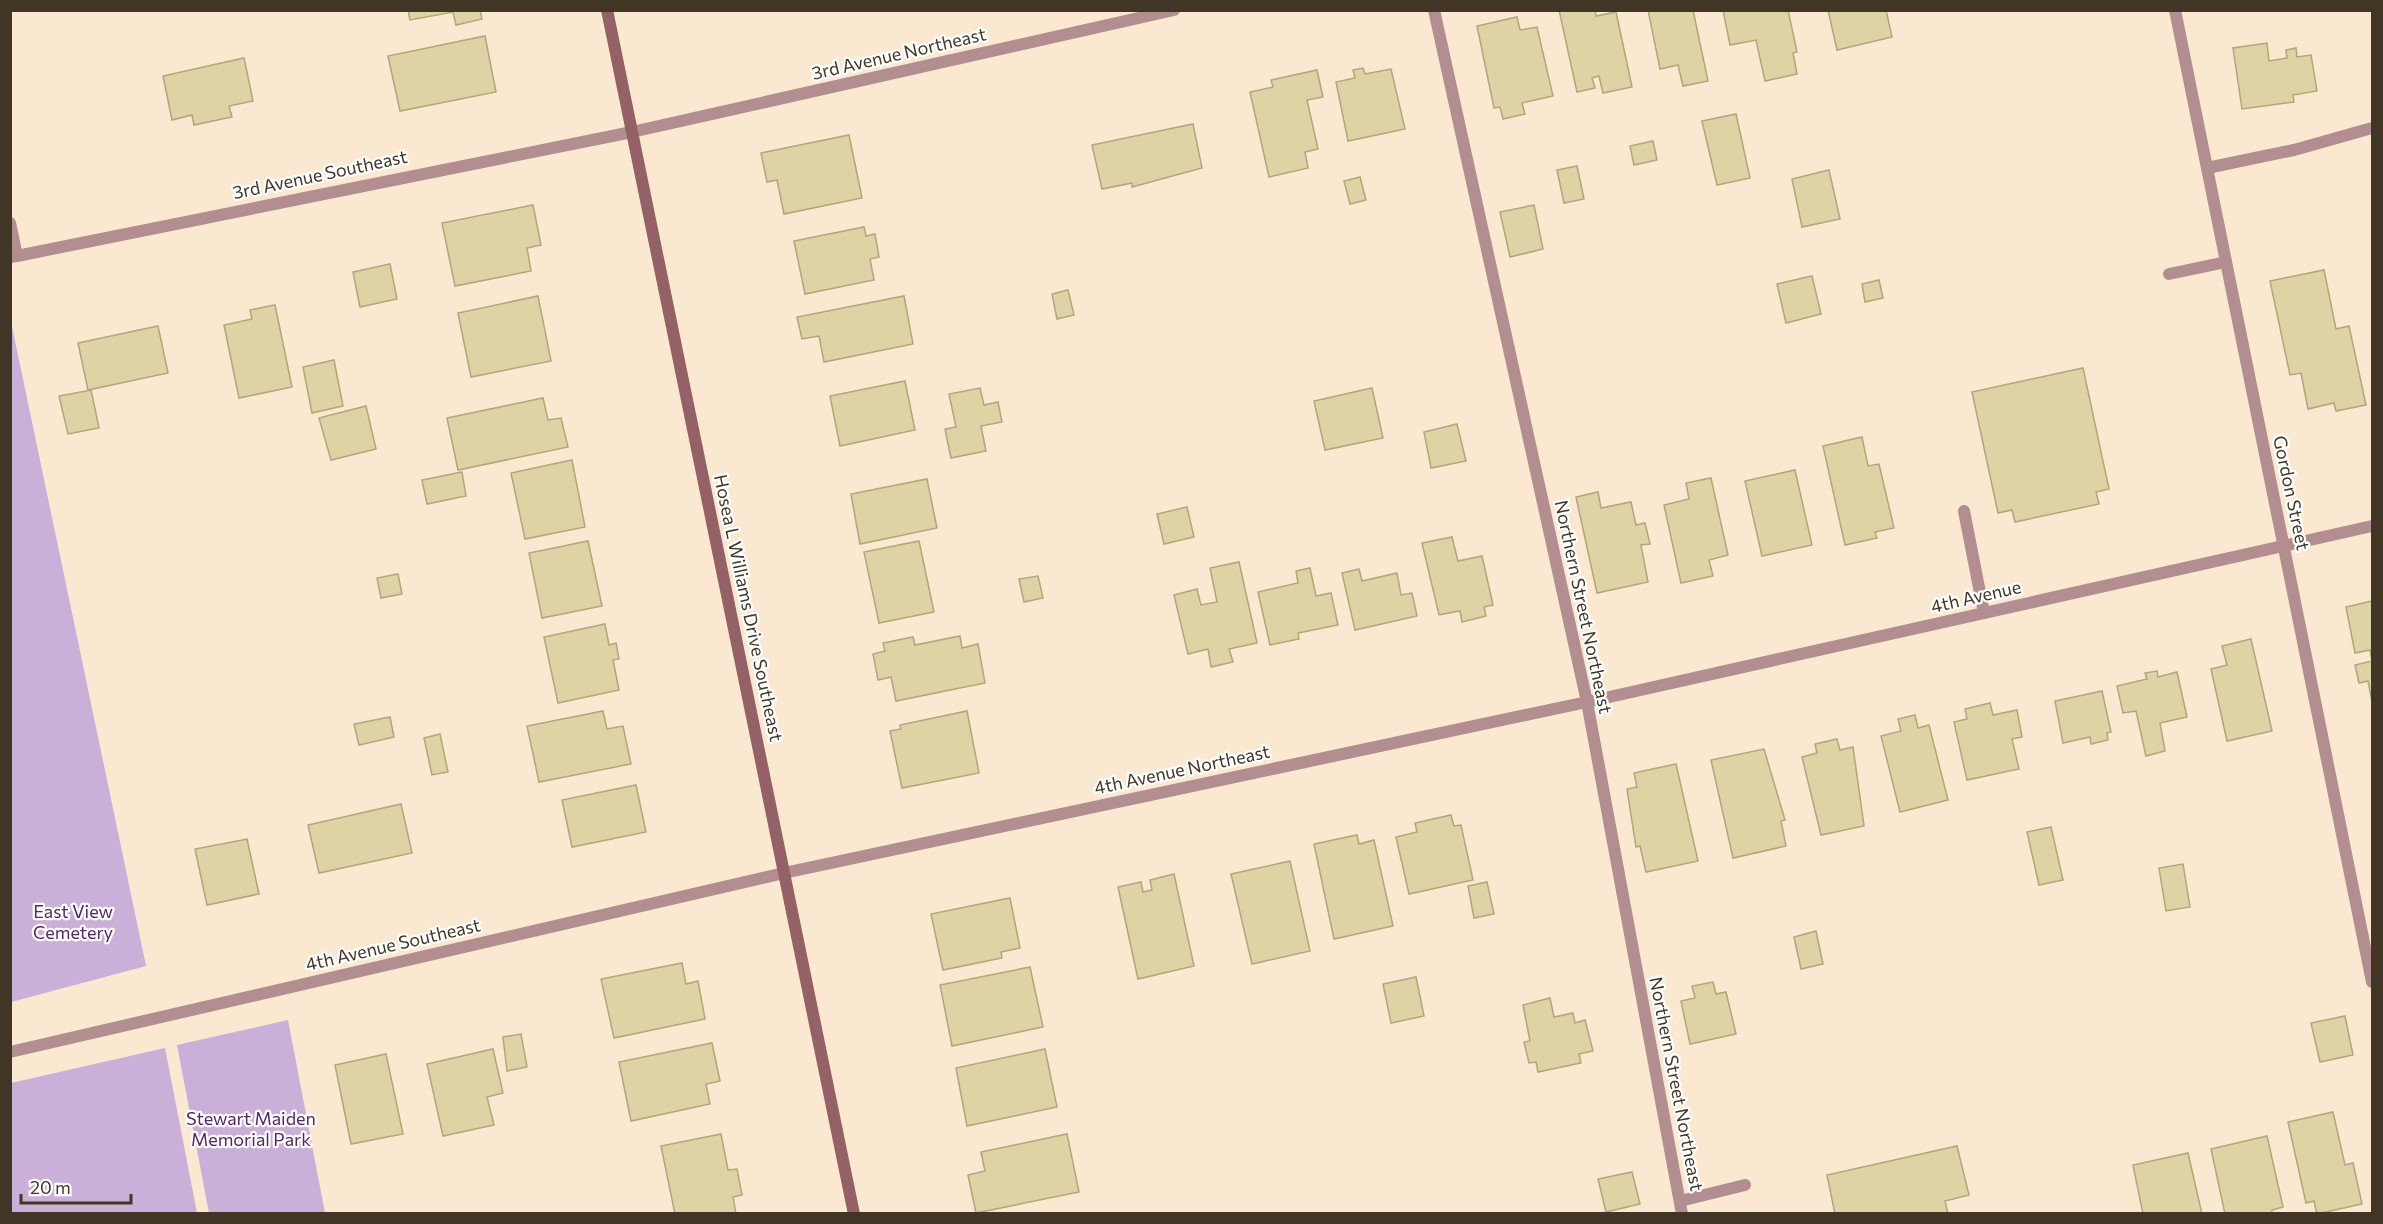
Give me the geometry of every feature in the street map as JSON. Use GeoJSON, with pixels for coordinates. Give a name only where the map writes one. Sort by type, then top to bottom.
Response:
{"type":"FeatureCollection","features":[{"type":"Feature","properties":{"kind":"street","name":"Hosea L Williams Drive Southeast"},"geometry":{"type":"LineString","coordinates":[[607,10],[854,1214]]}},
{"type":"Feature","properties":{"kind":"street","name":"3rd Avenue Northeast"},"geometry":{"type":"LineString","coordinates":[[632,132],[1174,10]]}},
{"type":"Feature","properties":{"kind":"street","name":"Northern Street Northeast"},"geometry":{"type":"LineString","coordinates":[[1434,10],[1587,702],[1681,1207]]}},
{"type":"Feature","properties":{"kind":"street","name":"Gordon Street"},"geometry":{"type":"LineString","coordinates":[[2175,10],[2373,982]]}},
{"type":"Feature","properties":{"kind":"street"},"geometry":{"type":"LineString","coordinates":[[2207,168],[2294,150],[2373,128]]}},
{"type":"Feature","properties":{"kind":"street","name":"3rd Avenue Southeast"},"geometry":{"type":"LineString","coordinates":[[14,256],[632,132]]}},
{"type":"Feature","properties":{"kind":"street"},"geometry":{"type":"LineString","coordinates":[[10,223],[14,256]]}},
{"type":"Feature","properties":{"kind":"street"},"geometry":{"type":"LineString","coordinates":[[2169,274],[2226,262]]}},
{"type":"Feature","properties":{"kind":"street"},"geometry":{"type":"LineString","coordinates":[[1964,512],[1984,613]]}},
{"type":"Feature","properties":{"kind":"street","name":"4th Avenue"},"geometry":{"type":"LineString","coordinates":[[1587,702],[2373,526]]}},
{"type":"Feature","properties":{"kind":"street","name":"4th Avenue Northeast"},"geometry":{"type":"LineString","coordinates":[[784,873],[1587,702]]}},
{"type":"Feature","properties":{"kind":"street","name":"4th Avenue Southeast"},"geometry":{"type":"LineString","coordinates":[[10,1052],[784,873]]}},
{"type":"Feature","properties":{"kind":"street"},"geometry":{"type":"LineString","coordinates":[[1681,1207],[1745,1185]]}},
{"type":"Feature","properties":{"kind":"green space","name":"East View Cemetery"},"geometry":{"type":"Polygon","coordinates":[[[10,317],[146,966],[11,1002],[10,1002],[10,317]]]}},
{"type":"Feature","properties":{"kind":"green space","name":"Stewart Maiden Memorial Park"},"geometry":{"type":"Polygon","coordinates":[[[288,1020],[325,1213],[209,1213],[177,1045],[288,1020]]]}},
{"type":"Feature","properties":{"kind":"green space"},"geometry":{"type":"Polygon","coordinates":[[[165,1048],[197,1213],[11,1213],[11,1083],[165,1048]]]}},
{"type":"Feature","properties":{"kind":"building"},"geometry":{"type":"Polygon","coordinates":[[[408,10],[480,10],[482,19],[456,25],[453,12],[410,20],[408,10]]]}},
{"type":"Feature","properties":{"kind":"building"},"geometry":{"type":"Polygon","coordinates":[[[1559,10],[1595,10],[1596,16],[1616,12],[1632,87],[1603,93],[1599,76],[1592,78],[1595,88],[1577,92],[1559,10]]]}},
{"type":"Feature","properties":{"kind":"building"},"geometry":{"type":"Polygon","coordinates":[[[1648,10],[1693,10],[1708,81],[1683,86],[1678,65],[1660,69],[1648,10]]]}},
{"type":"Feature","properties":{"kind":"building"},"geometry":{"type":"Polygon","coordinates":[[[1723,10],[1788,10],[1797,52],[1793,53],[1797,74],[1765,81],[1756,40],[1730,45],[1723,10]]]}},
{"type":"Feature","properties":{"kind":"building"},"geometry":{"type":"Polygon","coordinates":[[[1828,10],[1886,10],[1892,37],[1837,50],[1828,10]]]}},
{"type":"Feature","properties":{"kind":"building"},"geometry":{"type":"Polygon","coordinates":[[[1517,17],[1520,30],[1537,27],[1553,96],[1522,103],[1525,114],[1503,119],[1500,107],[1494,108],[1477,26],[1517,17]]]}},
{"type":"Feature","properties":{"kind":"building"},"geometry":{"type":"Polygon","coordinates":[[[485,36],[496,92],[400,111],[388,56],[485,36]]]}},
{"type":"Feature","properties":{"kind":"building"},"geometry":{"type":"Polygon","coordinates":[[[2267,43],[2269,61],[2287,58],[2286,50],[2296,48],[2297,57],[2311,55],[2317,91],[2293,95],[2294,102],[2242,109],[2233,48],[2267,43]]]}},
{"type":"Feature","properties":{"kind":"building"},"geometry":{"type":"Polygon","coordinates":[[[244,58],[253,101],[229,106],[232,117],[194,125],[192,115],[172,120],[163,76],[244,58]]]}},
{"type":"Feature","properties":{"kind":"building"},"geometry":{"type":"Polygon","coordinates":[[[1363,68],[1365,74],[1391,69],[1405,129],[1348,141],[1336,82],[1355,78],[1353,70],[1363,68]]]}},
{"type":"Feature","properties":{"kind":"building"},"geometry":{"type":"Polygon","coordinates":[[[1317,70],[1323,97],[1307,100],[1318,149],[1305,152],[1308,168],[1269,177],[1250,92],[1273,87],[1271,80],[1317,70]]]}},
{"type":"Feature","properties":{"kind":"building"},"geometry":{"type":"Polygon","coordinates":[[[1736,114],[1750,178],[1717,185],[1702,121],[1736,114]]]}},
{"type":"Feature","properties":{"kind":"building"},"geometry":{"type":"Polygon","coordinates":[[[1193,124],[1202,168],[1132,187],[1132,183],[1102,189],[1092,145],[1193,124]]]}},
{"type":"Feature","properties":{"kind":"building"},"geometry":{"type":"Polygon","coordinates":[[[849,135],[862,198],[784,214],[777,180],[767,182],[761,153],[849,135]]]}},
{"type":"Feature","properties":{"kind":"building"},"geometry":{"type":"Polygon","coordinates":[[[1653,141],[1657,160],[1634,165],[1630,146],[1653,141]]]}},
{"type":"Feature","properties":{"kind":"building"},"geometry":{"type":"Polygon","coordinates":[[[1577,166],[1584,199],[1564,203],[1557,170],[1577,166]]]}},
{"type":"Feature","properties":{"kind":"building"},"geometry":{"type":"Polygon","coordinates":[[[1829,170],[1840,219],[1802,227],[1792,179],[1829,170]]]}},
{"type":"Feature","properties":{"kind":"building"},"geometry":{"type":"Polygon","coordinates":[[[1360,177],[1366,200],[1350,204],[1344,181],[1360,177]]]}},
{"type":"Feature","properties":{"kind":"building"},"geometry":{"type":"Polygon","coordinates":[[[533,205],[541,245],[527,248],[531,271],[455,286],[442,223],[533,205]]]}},
{"type":"Feature","properties":{"kind":"building"},"geometry":{"type":"Polygon","coordinates":[[[1534,205],[1543,249],[1510,257],[1500,212],[1534,205]]]}},
{"type":"Feature","properties":{"kind":"building"},"geometry":{"type":"Polygon","coordinates":[[[864,227],[866,236],[875,234],[879,257],[870,259],[874,280],[805,294],[794,241],[864,227]]]}},
{"type":"Feature","properties":{"kind":"building"},"geometry":{"type":"Polygon","coordinates":[[[390,264],[397,299],[360,307],[353,272],[390,264]]]}},
{"type":"Feature","properties":{"kind":"building"},"geometry":{"type":"Polygon","coordinates":[[[2324,270],[2336,329],[2349,326],[2366,405],[2336,411],[2334,403],[2308,409],[2301,373],[2290,375],[2270,281],[2324,270]]]}},
{"type":"Feature","properties":{"kind":"building"},"geometry":{"type":"Polygon","coordinates":[[[1812,276],[1821,314],[1786,323],[1777,284],[1812,276]]]}},
{"type":"Feature","properties":{"kind":"building"},"geometry":{"type":"Polygon","coordinates":[[[1879,280],[1883,298],[1865,302],[1862,284],[1879,280]]]}},
{"type":"Feature","properties":{"kind":"building"},"geometry":{"type":"Polygon","coordinates":[[[1068,290],[1074,315],[1057,319],[1052,294],[1068,290]]]}},
{"type":"Feature","properties":{"kind":"building"},"geometry":{"type":"Polygon","coordinates":[[[538,296],[551,361],[471,377],[458,313],[538,296]]]}},
{"type":"Feature","properties":{"kind":"building"},"geometry":{"type":"Polygon","coordinates":[[[904,296],[913,344],[824,362],[819,336],[802,339],[797,317],[904,296]]]}},
{"type":"Feature","properties":{"kind":"building"},"geometry":{"type":"Polygon","coordinates":[[[275,305],[292,387],[239,398],[224,325],[252,319],[250,310],[275,305]]]}},
{"type":"Feature","properties":{"kind":"building"},"geometry":{"type":"Polygon","coordinates":[[[158,326],[168,373],[88,390],[78,343],[158,326]]]}},
{"type":"Feature","properties":{"kind":"building"},"geometry":{"type":"Polygon","coordinates":[[[334,360],[343,406],[312,413],[303,367],[334,360]]]}},
{"type":"Feature","properties":{"kind":"building"},"geometry":{"type":"Polygon","coordinates":[[[2083,368],[2109,489],[2096,492],[2099,504],[2015,522],[2012,510],[1998,513],[1972,392],[2083,368]]]}},
{"type":"Feature","properties":{"kind":"building"},"geometry":{"type":"Polygon","coordinates":[[[905,381],[915,430],[840,446],[830,396],[905,381]]]}},
{"type":"Feature","properties":{"kind":"building"},"geometry":{"type":"Polygon","coordinates":[[[980,388],[984,405],[998,402],[1002,422],[981,426],[986,451],[951,458],[945,429],[956,427],[949,394],[980,388]]]}},
{"type":"Feature","properties":{"kind":"building"},"geometry":{"type":"Polygon","coordinates":[[[1372,388],[1383,438],[1325,450],[1314,401],[1372,388]]]}},
{"type":"Feature","properties":{"kind":"building"},"geometry":{"type":"Polygon","coordinates":[[[91,390],[99,428],[68,434],[59,396],[91,390]]]}},
{"type":"Feature","properties":{"kind":"building"},"geometry":{"type":"Polygon","coordinates":[[[543,398],[548,420],[561,418],[568,447],[458,470],[447,418],[543,398]]]}},
{"type":"Feature","properties":{"kind":"building"},"geometry":{"type":"Polygon","coordinates":[[[366,406],[376,449],[331,460],[319,418],[366,406]]]}},
{"type":"Feature","properties":{"kind":"building"},"geometry":{"type":"Polygon","coordinates":[[[1457,424],[1466,461],[1431,468],[1424,432],[1457,424]]]}},
{"type":"Feature","properties":{"kind":"building"},"geometry":{"type":"Polygon","coordinates":[[[1862,437],[1868,466],[1879,464],[1894,528],[1875,532],[1877,538],[1845,545],[1823,446],[1862,437]]]}},
{"type":"Feature","properties":{"kind":"building"},"geometry":{"type":"Polygon","coordinates":[[[572,460],[585,527],[525,539],[511,473],[572,460]]]}},
{"type":"Feature","properties":{"kind":"building"},"geometry":{"type":"Polygon","coordinates":[[[1795,470],[1812,545],[1762,556],[1745,481],[1795,470]]]}},
{"type":"Feature","properties":{"kind":"building"},"geometry":{"type":"Polygon","coordinates":[[[462,472],[466,496],[427,504],[422,480],[462,472]]]}},
{"type":"Feature","properties":{"kind":"building"},"geometry":{"type":"Polygon","coordinates":[[[1711,478],[1728,555],[1709,560],[1713,576],[1681,583],[1664,505],[1689,499],[1686,483],[1711,478]]]}},
{"type":"Feature","properties":{"kind":"building"},"geometry":{"type":"Polygon","coordinates":[[[927,479],[937,528],[860,544],[851,494],[927,479]]]}},
{"type":"Feature","properties":{"kind":"building"},"geometry":{"type":"Polygon","coordinates":[[[1598,492],[1601,508],[1631,502],[1636,525],[1645,523],[1650,544],[1641,545],[1648,582],[1597,593],[1576,497],[1598,492]]]}},
{"type":"Feature","properties":{"kind":"building"},"geometry":{"type":"Polygon","coordinates":[[[1187,507],[1194,537],[1164,544],[1157,514],[1187,507]]]}},
{"type":"Feature","properties":{"kind":"building"},"geometry":{"type":"Polygon","coordinates":[[[1452,537],[1458,561],[1482,556],[1493,605],[1484,607],[1486,616],[1462,622],[1460,611],[1439,615],[1422,543],[1452,537]]]}},
{"type":"Feature","properties":{"kind":"building"},"geometry":{"type":"Polygon","coordinates":[[[588,541],[602,606],[542,618],[529,553],[588,541]]]}},
{"type":"Feature","properties":{"kind":"building"},"geometry":{"type":"Polygon","coordinates":[[[919,541],[934,612],[879,623],[864,552],[919,541]]]}},
{"type":"Feature","properties":{"kind":"building"},"geometry":{"type":"Polygon","coordinates":[[[1239,562],[1257,643],[1229,649],[1233,662],[1211,667],[1208,649],[1188,654],[1174,595],[1197,589],[1201,605],[1217,602],[1210,568],[1239,562]]]}},
{"type":"Feature","properties":{"kind":"building"},"geometry":{"type":"Polygon","coordinates":[[[1310,568],[1316,596],[1331,593],[1338,625],[1298,633],[1299,639],[1270,645],[1258,592],[1298,583],[1296,571],[1310,568]]]}},
{"type":"Feature","properties":{"kind":"building"},"geometry":{"type":"Polygon","coordinates":[[[1359,569],[1362,581],[1397,573],[1401,595],[1412,593],[1417,616],[1355,630],[1342,573],[1359,569]]]}},
{"type":"Feature","properties":{"kind":"building"},"geometry":{"type":"Polygon","coordinates":[[[398,574],[402,594],[381,598],[377,578],[398,574]]]}},
{"type":"Feature","properties":{"kind":"building"},"geometry":{"type":"Polygon","coordinates":[[[1038,576],[1043,598],[1024,602],[1019,579],[1038,576]]]}},
{"type":"Feature","properties":{"kind":"building"},"geometry":{"type":"Polygon","coordinates":[[[2372,601],[2372,661],[2370,650],[2355,653],[2346,607],[2372,601]]]}},
{"type":"Feature","properties":{"kind":"building"},"geometry":{"type":"Polygon","coordinates":[[[605,624],[609,645],[616,643],[619,659],[613,660],[619,690],[558,703],[544,637],[605,624]]]}},
{"type":"Feature","properties":{"kind":"building"},"geometry":{"type":"Polygon","coordinates":[[[960,636],[962,648],[978,644],[985,683],[896,701],[891,677],[878,680],[873,654],[885,651],[883,643],[913,637],[915,645],[960,636]]]}},
{"type":"Feature","properties":{"kind":"building"},"geometry":{"type":"Polygon","coordinates":[[[2251,639],[2272,731],[2227,741],[2211,669],[2227,665],[2222,646],[2251,639]]]}},
{"type":"Feature","properties":{"kind":"building"},"geometry":{"type":"Polygon","coordinates":[[[2372,661],[2372,702],[2368,681],[2359,683],[2355,665],[2372,661]]]}},
{"type":"Feature","properties":{"kind":"building"},"geometry":{"type":"Polygon","coordinates":[[[2157,671],[2158,677],[2177,672],[2187,717],[2160,723],[2165,751],[2146,756],[2136,711],[2123,713],[2117,686],[2147,679],[2145,673],[2157,671]]]}},
{"type":"Feature","properties":{"kind":"building"},"geometry":{"type":"Polygon","coordinates":[[[2102,691],[2111,732],[2107,733],[2108,740],[2091,744],[2090,737],[2063,743],[2055,701],[2102,691]]]}},
{"type":"Feature","properties":{"kind":"building"},"geometry":{"type":"Polygon","coordinates":[[[1990,703],[1993,715],[2017,710],[2022,737],[2012,739],[2019,769],[1967,780],[1954,722],[1967,719],[1965,709],[1990,703]]]}},
{"type":"Feature","properties":{"kind":"building"},"geometry":{"type":"Polygon","coordinates":[[[603,711],[607,729],[623,726],[631,764],[539,782],[527,726],[603,711]]]}},
{"type":"Feature","properties":{"kind":"building"},"geometry":{"type":"Polygon","coordinates":[[[967,711],[979,773],[902,788],[890,731],[901,729],[900,725],[967,711]]]}},
{"type":"Feature","properties":{"kind":"building"},"geometry":{"type":"Polygon","coordinates":[[[1915,715],[1918,728],[1929,725],[1948,800],[1900,812],[1881,736],[1901,731],[1898,719],[1915,715]]]}},
{"type":"Feature","properties":{"kind":"building"},"geometry":{"type":"Polygon","coordinates":[[[390,717],[394,737],[359,745],[354,724],[390,717]]]}},
{"type":"Feature","properties":{"kind":"building"},"geometry":{"type":"Polygon","coordinates":[[[440,734],[448,772],[432,775],[424,738],[440,734]]]}},
{"type":"Feature","properties":{"kind":"building"},"geometry":{"type":"Polygon","coordinates":[[[1837,739],[1840,750],[1853,747],[1864,826],[1821,835],[1802,757],[1817,753],[1815,744],[1837,739]]]}},
{"type":"Feature","properties":{"kind":"building"},"geometry":{"type":"Polygon","coordinates":[[[1764,749],[1785,820],[1781,821],[1786,846],[1733,858],[1711,760],[1764,749]]]}},
{"type":"Feature","properties":{"kind":"building"},"geometry":{"type":"Polygon","coordinates":[[[1676,764],[1698,861],[1646,872],[1640,846],[1636,847],[1627,789],[1637,787],[1634,773],[1676,764]]]}},
{"type":"Feature","properties":{"kind":"building"},"geometry":{"type":"Polygon","coordinates":[[[636,785],[646,832],[572,847],[562,800],[636,785]]]}},
{"type":"Feature","properties":{"kind":"building"},"geometry":{"type":"Polygon","coordinates":[[[401,804],[412,853],[319,873],[308,825],[401,804]]]}},
{"type":"Feature","properties":{"kind":"building"},"geometry":{"type":"Polygon","coordinates":[[[1451,815],[1454,826],[1461,825],[1473,880],[1409,894],[1396,837],[1417,832],[1415,823],[1451,815]]]}},
{"type":"Feature","properties":{"kind":"building"},"geometry":{"type":"Polygon","coordinates":[[[2051,827],[2063,880],[2039,885],[2027,832],[2051,827]]]}},
{"type":"Feature","properties":{"kind":"building"},"geometry":{"type":"Polygon","coordinates":[[[1357,835],[1359,844],[1374,840],[1393,926],[1334,939],[1314,844],[1357,835]]]}},
{"type":"Feature","properties":{"kind":"building"},"geometry":{"type":"Polygon","coordinates":[[[247,839],[259,894],[207,905],[195,849],[247,839]]]}},
{"type":"Feature","properties":{"kind":"building"},"geometry":{"type":"Polygon","coordinates":[[[1290,861],[1310,951],[1252,964],[1231,874],[1290,861]]]}},
{"type":"Feature","properties":{"kind":"building"},"geometry":{"type":"Polygon","coordinates":[[[2183,864],[2190,907],[2166,911],[2159,868],[2183,864]]]}},
{"type":"Feature","properties":{"kind":"building"},"geometry":{"type":"Polygon","coordinates":[[[1174,874],[1194,966],[1138,979],[1118,887],[1141,882],[1143,892],[1152,890],[1150,880],[1174,874]]]}},
{"type":"Feature","properties":{"kind":"building"},"geometry":{"type":"Polygon","coordinates":[[[1487,882],[1494,914],[1474,918],[1468,886],[1487,882]]]}},
{"type":"Feature","properties":{"kind":"building"},"geometry":{"type":"Polygon","coordinates":[[[1010,898],[1020,948],[1001,952],[1002,958],[943,970],[931,914],[1010,898]]]}},
{"type":"Feature","properties":{"kind":"building"},"geometry":{"type":"Polygon","coordinates":[[[1816,931],[1823,964],[1801,969],[1794,937],[1816,931]]]}},
{"type":"Feature","properties":{"kind":"building"},"geometry":{"type":"Polygon","coordinates":[[[682,963],[686,984],[698,981],[705,1019],[614,1038],[601,979],[682,963]]]}},
{"type":"Feature","properties":{"kind":"building"},"geometry":{"type":"Polygon","coordinates":[[[1030,967],[1043,1027],[952,1046],[940,985],[1030,967]]]}},
{"type":"Feature","properties":{"kind":"building"},"geometry":{"type":"Polygon","coordinates":[[[1416,977],[1424,1016],[1391,1023],[1383,984],[1416,977]]]}},
{"type":"Feature","properties":{"kind":"building"},"geometry":{"type":"Polygon","coordinates":[[[1713,982],[1716,994],[1726,992],[1736,1034],[1690,1044],[1681,1001],[1695,998],[1692,986],[1713,982]]]}},
{"type":"Feature","properties":{"kind":"building"},"geometry":{"type":"Polygon","coordinates":[[[1550,998],[1554,1017],[1573,1013],[1575,1023],[1585,1020],[1593,1051],[1579,1054],[1581,1063],[1538,1072],[1536,1062],[1529,1063],[1524,1042],[1530,1041],[1523,1005],[1550,998]]]}},
{"type":"Feature","properties":{"kind":"building"},"geometry":{"type":"Polygon","coordinates":[[[2345,1016],[2353,1055],[2320,1062],[2311,1023],[2345,1016]]]}},
{"type":"Feature","properties":{"kind":"building"},"geometry":{"type":"Polygon","coordinates":[[[521,1034],[527,1067],[507,1071],[503,1037],[521,1034]]]}},
{"type":"Feature","properties":{"kind":"building"},"geometry":{"type":"Polygon","coordinates":[[[712,1043],[720,1081],[706,1084],[710,1104],[631,1121],[619,1062],[712,1043]]]}},
{"type":"Feature","properties":{"kind":"building"},"geometry":{"type":"Polygon","coordinates":[[[493,1049],[503,1093],[487,1097],[494,1125],[443,1136],[427,1064],[493,1049]]]}},
{"type":"Feature","properties":{"kind":"building"},"geometry":{"type":"Polygon","coordinates":[[[1045,1049],[1057,1107],[967,1126],[956,1068],[1045,1049]]]}},
{"type":"Feature","properties":{"kind":"building"},"geometry":{"type":"Polygon","coordinates":[[[386,1054],[403,1134],[351,1144],[335,1065],[386,1054]]]}},
{"type":"Feature","properties":{"kind":"building"},"geometry":{"type":"Polygon","coordinates":[[[2333,1112],[2345,1165],[2353,1163],[2362,1204],[2317,1214],[2314,1201],[2306,1203],[2288,1122],[2333,1112]]]}},
{"type":"Feature","properties":{"kind":"building"},"geometry":{"type":"Polygon","coordinates":[[[721,1134],[728,1170],[737,1169],[742,1195],[733,1197],[736,1214],[675,1214],[661,1146],[721,1134]]]}},
{"type":"Feature","properties":{"kind":"building"},"geometry":{"type":"Polygon","coordinates":[[[1067,1134],[1079,1192],[976,1213],[968,1175],[985,1171],[981,1152],[1067,1134]]]}},
{"type":"Feature","properties":{"kind":"building"},"geometry":{"type":"Polygon","coordinates":[[[2267,1136],[2283,1207],[2272,1210],[2272,1214],[2225,1214],[2211,1149],[2267,1136]]]}},
{"type":"Feature","properties":{"kind":"building"},"geometry":{"type":"Polygon","coordinates":[[[1957,1146],[1969,1195],[1945,1201],[1948,1214],[1835,1214],[1827,1175],[1957,1146]]]}},
{"type":"Feature","properties":{"kind":"building"},"geometry":{"type":"Polygon","coordinates":[[[2188,1153],[2202,1214],[2143,1214],[2133,1165],[2188,1153]]]}},
{"type":"Feature","properties":{"kind":"building"},"geometry":{"type":"Polygon","coordinates":[[[1632,1172],[1640,1204],[1606,1212],[1598,1179],[1632,1172]]]}}]}
